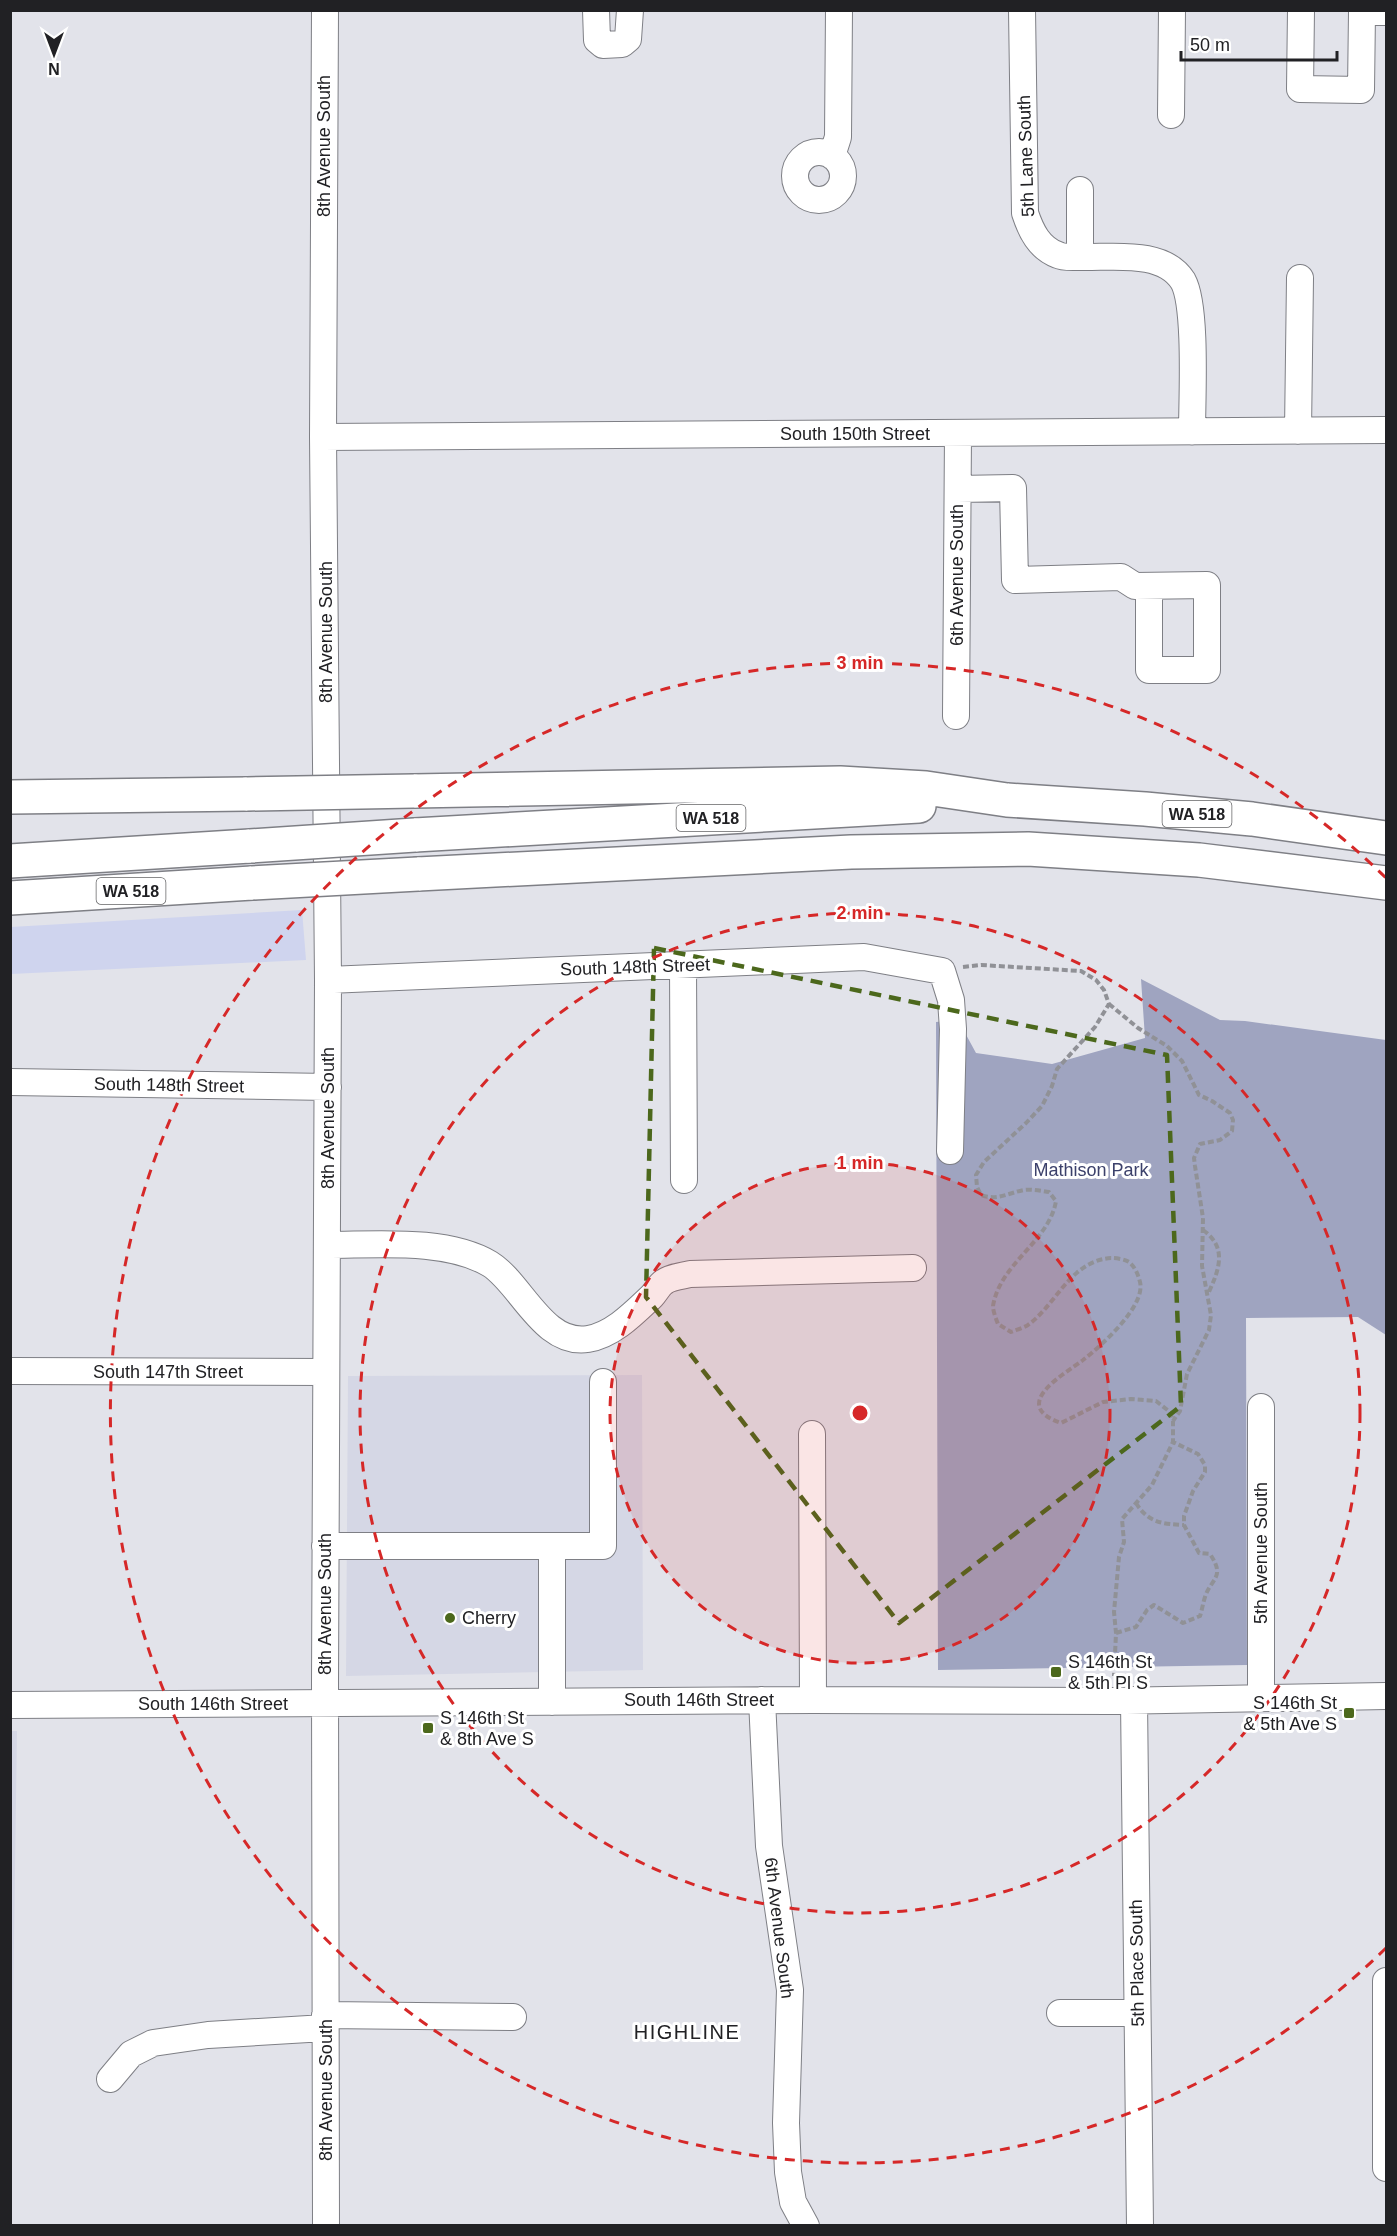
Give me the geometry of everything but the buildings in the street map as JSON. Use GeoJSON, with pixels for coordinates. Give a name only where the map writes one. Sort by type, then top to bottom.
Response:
{"type":"FeatureCollection","features":[{"type":"Feature","properties":{"kind":"highway"},"geometry":{"type":"LineString","coordinates":[[10,797],[840,783],[926,788],[1007,800]]}},
{"type":"Feature","properties":{"kind":"highway","name":"WA 518"},"geometry":{"type":"LineString","coordinates":[[10,861],[1007,800],[1228,817],[1386,838]]}},
{"type":"Feature","properties":{"kind":"highway","name":"WA 518"},"geometry":{"type":"LineString","coordinates":[[10,898],[851,852],[1028,849],[1199,860],[1386,883]]}},
{"type":"Feature","properties":{"kind":"street","name":"8th Avenue South"},"geometry":{"type":"LineString","coordinates":[[325,10],[323,437],[328,980],[325,1546],[326,2226]]}},
{"type":"Feature","properties":{"kind":"street"},"geometry":{"type":"LineString","coordinates":[[596,10],[597,40],[603,45],[622,44],[628,39],[630,10]]}},
{"type":"Feature","properties":{"kind":"street"},"geometry":{"type":"LineString","coordinates":[[832,156],[838,137],[839,10]]}},
{"type":"Feature","properties":{"kind":"street","name":"5th Lane South"},"geometry":{"type":"LineString","coordinates":[[1023,10],[1025,213],[1030,228],[1047,249],[1060,256],[1141,258],[1157,261],[1175,272],[1183,282],[1189,297],[1192,333],[1192,432]]}},
{"type":"Feature","properties":{"kind":"street"},"geometry":{"type":"LineString","coordinates":[[1171,115],[1172,10]]}},
{"type":"Feature","properties":{"kind":"street"},"geometry":{"type":"LineString","coordinates":[[1301,10],[1300,89],[1361,90],[1362,12],[1386,12]]}},
{"type":"Feature","properties":{"kind":"street"},"geometry":{"type":"LineString","coordinates":[[1080,190],[1080,257]]}},
{"type":"Feature","properties":{"kind":"street"},"geometry":{"type":"LineString","coordinates":[[1298,431],[1300,278]]}},
{"type":"Feature","properties":{"kind":"street","name":"South 150th Street"},"geometry":{"type":"LineString","coordinates":[[323,437],[1386,429]]}},
{"type":"Feature","properties":{"kind":"street","name":"6th Avenue South"},"geometry":{"type":"LineString","coordinates":[[956,716],[958,434]]}},
{"type":"Feature","properties":{"kind":"street"},"geometry":{"type":"LineString","coordinates":[[958,489],[1013,488],[1015,580],[1121,577],[1135,586],[1149,586]]}},
{"type":"Feature","properties":{"kind":"street","name":"South 148th Street"},"geometry":{"type":"LineString","coordinates":[[328,980],[864,957],[942,971]]}},
{"type":"Feature","properties":{"kind":"street"},"geometry":{"type":"LineString","coordinates":[[682,965],[684,1180]]}},
{"type":"Feature","properties":{"kind":"street"},"geometry":{"type":"LineString","coordinates":[[942,971],[951,1000],[953,1029],[950,1151]]}},
{"type":"Feature","properties":{"kind":"street","name":"South 148th Street"},"geometry":{"type":"LineString","coordinates":[[10,1082],[328,1087]]}},
{"type":"Feature","properties":{"kind":"street"},"geometry":{"type":"LineString","coordinates":[[327,1245],[415,1245],[475,1257],[492,1266],[557,1333],[572,1339],[587,1339],[614,1329],[664,1281],[690,1274],[913,1268]]}},
{"type":"Feature","properties":{"kind":"street","name":"South 147th Street"},"geometry":{"type":"LineString","coordinates":[[10,1371],[326,1372]]}},
{"type":"Feature","properties":{"kind":"street"},"geometry":{"type":"LineString","coordinates":[[325,1546],[603,1546],[603,1382]]}},
{"type":"Feature","properties":{"kind":"street","name":"5th Avenue South"},"geometry":{"type":"LineString","coordinates":[[1261,1407],[1261,1698]]}},
{"type":"Feature","properties":{"kind":"street"},"geometry":{"type":"LineString","coordinates":[[812,1434],[813,1700]]}},
{"type":"Feature","properties":{"kind":"street"},"geometry":{"type":"LineString","coordinates":[[552,1546],[552,1702]]}},
{"type":"Feature","properties":{"kind":"street","name":"South 146th Street"},"geometry":{"type":"LineString","coordinates":[[10,1705],[1134,1700],[1386,1696]]}},
{"type":"Feature","properties":{"kind":"street","name":"6th Avenue South"},"geometry":{"type":"LineString","coordinates":[[762,1700],[768,1846],[772,1884],[783,1932],[790,1990],[786,2124],[788,2172],[793,2202],[806,2226]]}},
{"type":"Feature","properties":{"kind":"street","name":"5th Place South"},"geometry":{"type":"LineString","coordinates":[[1134,1700],[1140,2226]]}},
{"type":"Feature","properties":{"kind":"street"},"geometry":{"type":"LineString","coordinates":[[1386,1980],[1386,2168]]}},
{"type":"Feature","properties":{"kind":"street"},"geometry":{"type":"LineString","coordinates":[[1060,2013],[1137,2013]]}},
{"type":"Feature","properties":{"kind":"street"},"geometry":{"type":"LineString","coordinates":[[110,2079],[131,2054],[153,2043],[325,2021],[513,2017]]}},
{"type":"Feature","properties":{"kind":"path"},"geometry":{"type":"LineString","coordinates":[[942,971],[981,965],[1081,971],[1096,980],[1104,990],[1109,1004],[1138,1028],[1167,1046],[1182,1061],[1199,1095],[1230,1113],[1233,1120],[1232,1131],[1229,1135],[1220,1140],[1200,1144],[1196,1150],[1195,1166],[1202,1201],[1202,1266],[1211,1315],[1209,1330],[1187,1374],[1180,1411],[1173,1421]]}},
{"type":"Feature","properties":{"kind":"path"},"geometry":{"type":"LineString","coordinates":[[1109,1004],[1095,1027],[1057,1069],[1042,1106],[1026,1124],[984,1162],[976,1174],[977,1187],[981,1195],[988,1198],[1026,1190],[1049,1192],[1056,1201],[1054,1213],[1047,1226],[1016,1261],[993,1307],[998,1324],[1011,1332],[1026,1326],[1033,1320],[1074,1274],[1101,1259],[1116,1258],[1129,1262],[1138,1273],[1142,1288],[1136,1304],[1117,1329],[1083,1360],[1047,1386],[1040,1398],[1040,1409],[1047,1418],[1061,1423],[1103,1402],[1131,1399],[1156,1401],[1170,1412],[1173,1421],[1173,1442],[1152,1485],[1122,1519],[1124,1542],[1119,1557],[1114,1612],[1116,1632],[1114,1676]]}},
{"type":"Feature","properties":{"kind":"path"},"geometry":{"type":"LineString","coordinates":[[1203,1230],[1213,1237],[1219,1258],[1218,1272],[1208,1294]]}},
{"type":"Feature","properties":{"kind":"path"},"geometry":{"type":"LineString","coordinates":[[1116,1632],[1136,1627],[1147,1610],[1154,1605],[1183,1623],[1200,1616],[1205,1595],[1212,1587],[1217,1575],[1215,1561],[1210,1554],[1199,1553],[1184,1526],[1184,1516],[1193,1491],[1205,1472],[1205,1465],[1198,1454],[1173,1442]]}},
{"type":"Feature","properties":{"kind":"path"},"geometry":{"type":"LineString","coordinates":[[1136,1503],[1148,1518],[1160,1524],[1184,1526]]}},
{"type":"Feature","properties":{"kind":"highlighted area"},"geometry":{"type":"Polygon","coordinates":[[[654,948],[1167,1055],[1181,1406],[899,1623],[646,1297],[654,948]]]}},
{"type":"Feature","properties":{"kind":"shaded area"},"geometry":{"type":"Polygon","coordinates":[[[302,910],[306,960],[11,974],[11,927],[302,910]]]}},
{"type":"Feature","properties":{"kind":"shaded area"},"geometry":{"type":"Polygon","coordinates":[[[642,1375],[643,1670],[346,1676],[348,1376],[642,1375]]]}},
{"type":"Feature","properties":{"kind":"shaded area"},"geometry":{"type":"Polygon","coordinates":[[[10,1731],[17,1731],[11,2151],[10,1731]]]}},
{"type":"Feature","properties":{"kind":"green space","name":"Mathison Park"},"geometry":{"type":"Polygon","coordinates":[[[1141,979],[1220,1020],[1245,1021],[1386,1040],[1386,1335],[1358,1317],[1246,1318],[1247,1665],[938,1670],[936,1022],[958,1020],[976,1053],[1052,1064],[1145,1038],[1141,979]]]}},
{"type":"Feature","properties":{"kind":"place","name":"Cherry"},"geometry":{"type":"Point","coordinates":[450,1618]}},
{"type":"Feature","properties":{"kind":"place","name":"S 146th St & 5th Pl S"},"geometry":{"type":"Point","coordinates":[1056,1672]}},
{"type":"Feature","properties":{"kind":"place","name":"S 146th St & 5th Ave S"},"geometry":{"type":"Point","coordinates":[1349,1713]}},
{"type":"Feature","properties":{"kind":"place","name":"S 146th St & 8th Ave S"},"geometry":{"type":"Point","coordinates":[428,1728]}},
{"type":"Feature","properties":{"kind":"district","name":"HIGHLINE"},"geometry":{"type":"Point","coordinates":[687,2032]}}]}
